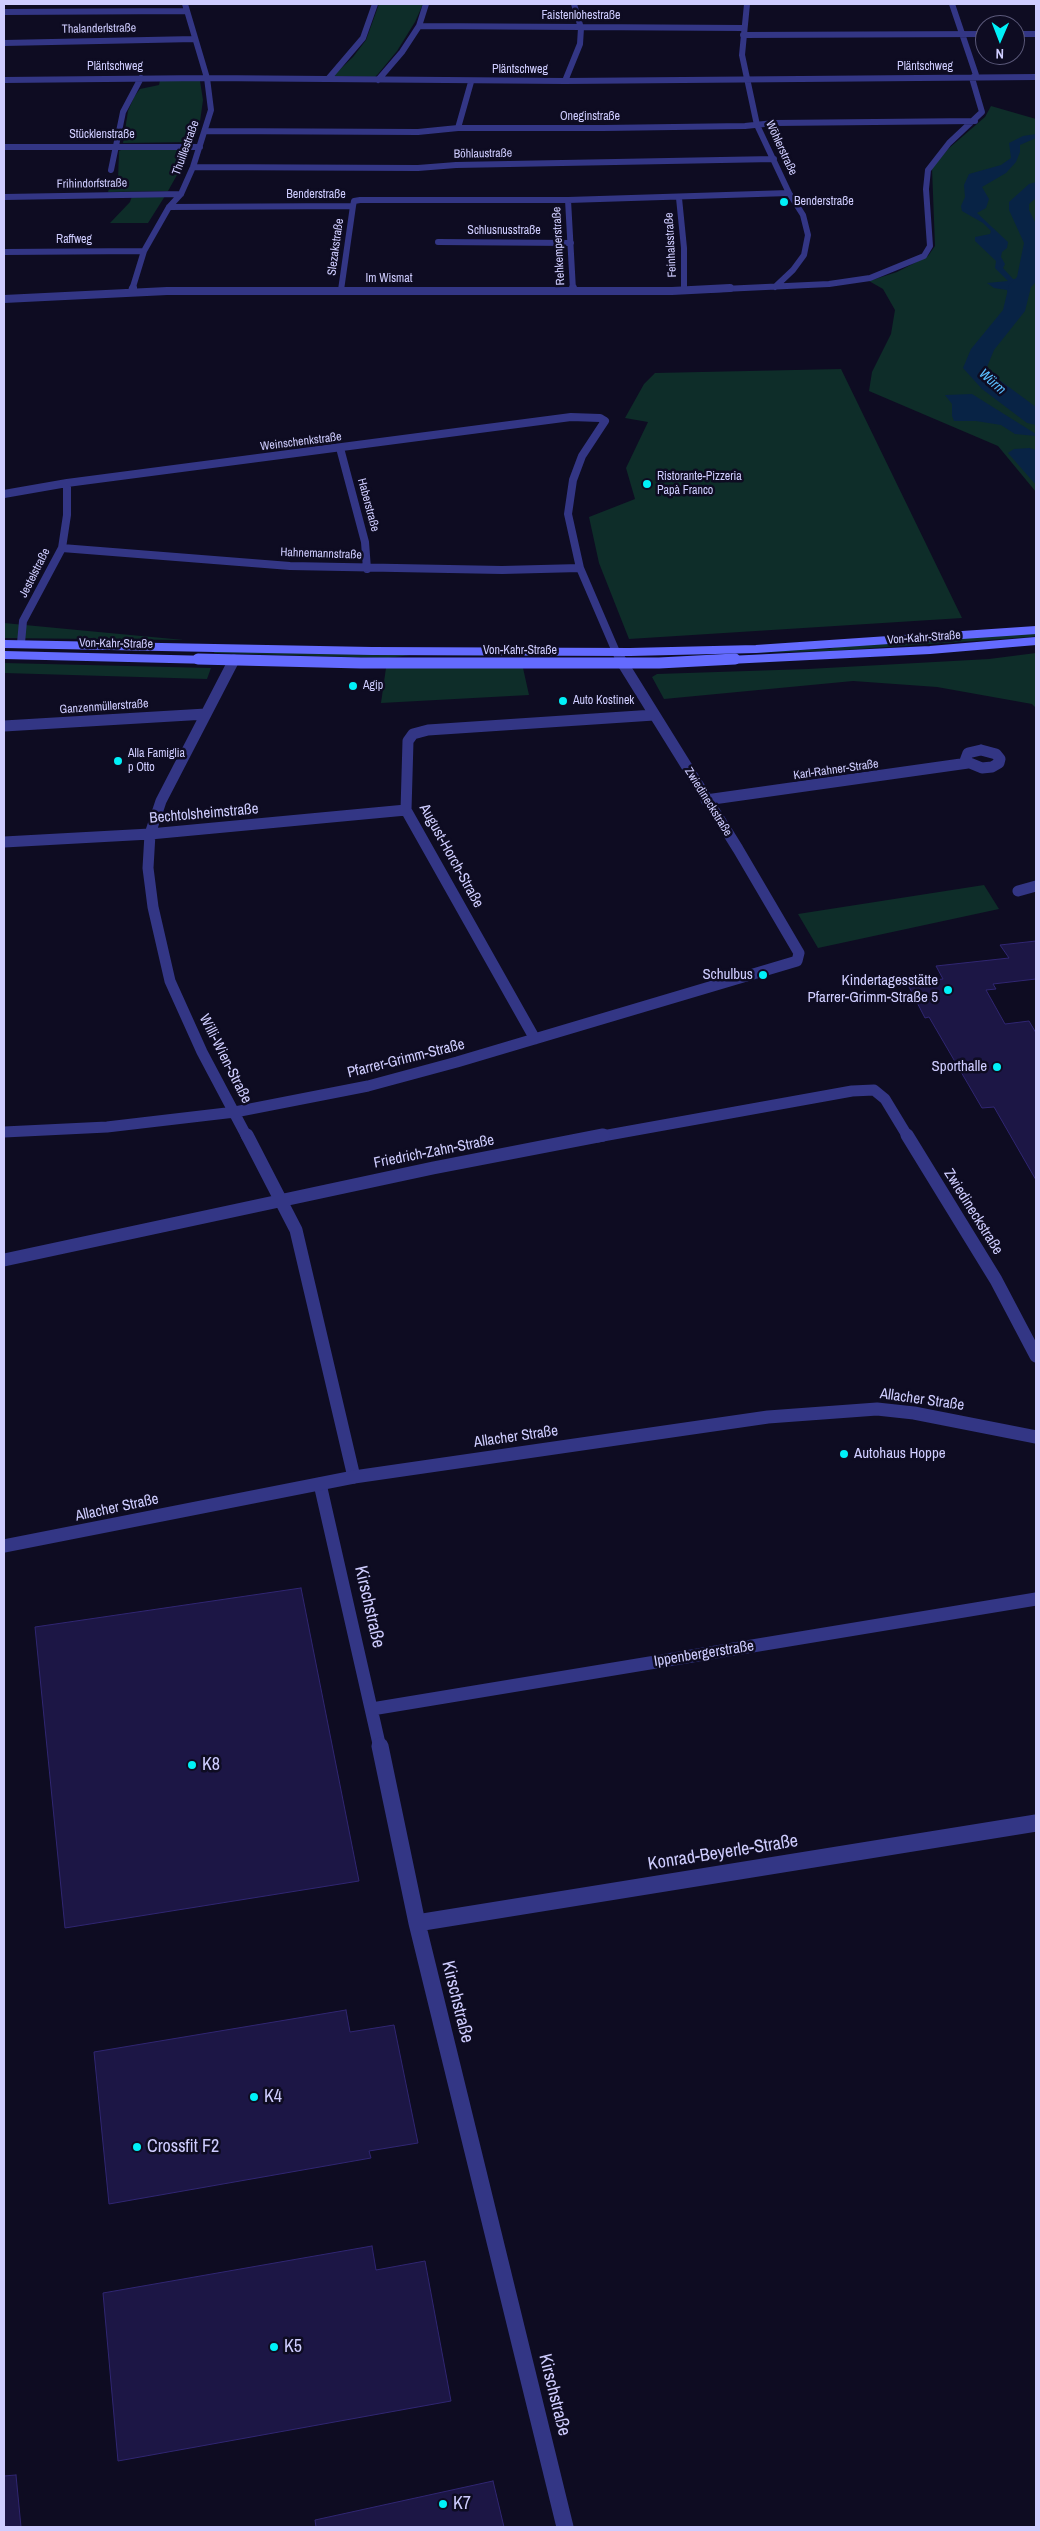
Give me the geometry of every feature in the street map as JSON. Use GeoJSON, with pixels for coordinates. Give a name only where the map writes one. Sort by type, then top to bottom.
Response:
{"type":"FeatureCollection","features":[{"type":"Feature","properties":{"kind":"main road","name":"Von-Kahr-Straße"},"geometry":{"type":"LineString","coordinates":[[4,644],[615,652],[756,649],[1036,630]]}},
{"type":"Feature","properties":{"kind":"main road","name":"Von-Kahr-Straße"},"geometry":{"type":"LineString","coordinates":[[4,655],[360,663],[623,664],[811,657],[1036,641]]}},
{"type":"Feature","properties":{"kind":"street","name":"Thuillestraße"},"geometry":{"type":"LineString","coordinates":[[132,291],[144,251],[169,207],[181,194],[206,132],[211,96],[208,78],[185,4]]}},
{"type":"Feature","properties":{"kind":"street"},"geometry":{"type":"LineString","coordinates":[[328,79],[363,38],[375,4]]}},
{"type":"Feature","properties":{"kind":"street"},"geometry":{"type":"LineString","coordinates":[[378,80],[402,52],[419,26],[426,4]]}},
{"type":"Feature","properties":{"kind":"street"},"geometry":{"type":"LineString","coordinates":[[565,81],[580,44],[581,28],[574,4]]}},
{"type":"Feature","properties":{"kind":"street","name":"Wöhlerstraße"},"geometry":{"type":"LineString","coordinates":[[747,4],[742,55],[757,125],[790,193],[803,215],[808,235],[804,255],[793,270],[775,287]]}},
{"type":"Feature","properties":{"kind":"street"},"geometry":{"type":"LineString","coordinates":[[952,4],[964,34],[976,75],[972,78],[982,112],[975,120]]}},
{"type":"Feature","properties":{"kind":"street"},"geometry":{"type":"LineString","coordinates":[[4,12],[187,12]]}},
{"type":"Feature","properties":{"kind":"street","name":"Faistenlohestraße"},"geometry":{"type":"LineString","coordinates":[[419,26],[975,34]]}},
{"type":"Feature","properties":{"kind":"street","name":"Thalanderlstraße"},"geometry":{"type":"LineString","coordinates":[[4,42],[195,39]]}},
{"type":"Feature","properties":{"kind":"street","name":"Pläntschweg"},"geometry":{"type":"LineString","coordinates":[[4,80],[208,78],[471,82],[1036,77]]}},
{"type":"Feature","properties":{"kind":"street"},"geometry":{"type":"LineString","coordinates":[[111,170],[113,152],[117,146],[123,112],[141,78]]}},
{"type":"Feature","properties":{"kind":"street"},"geometry":{"type":"LineString","coordinates":[[458,128],[471,82]]}},
{"type":"Feature","properties":{"kind":"street","name":"Oneginstraße"},"geometry":{"type":"LineString","coordinates":[[206,132],[418,132],[458,128],[757,125],[975,120]]}},
{"type":"Feature","properties":{"kind":"street","name":"Im Wismat"},"geometry":{"type":"LineString","coordinates":[[4,299],[132,291],[573,292],[684,290],[828,284],[870,278],[924,256],[930,246],[926,188],[928,170],[949,143],[975,120]]}},
{"type":"Feature","properties":{"kind":"street","name":"Stücklenstraße"},"geometry":{"type":"LineString","coordinates":[[4,147],[200,147]]}},
{"type":"Feature","properties":{"kind":"street","name":"Böhlaustraße"},"geometry":{"type":"LineString","coordinates":[[193,167],[418,168],[774,159]]}},
{"type":"Feature","properties":{"kind":"street","name":"Benderstraße"},"geometry":{"type":"LineString","coordinates":[[169,207],[353,206],[354,201],[360,200],[568,200],[790,193]]}},
{"type":"Feature","properties":{"kind":"street","name":"Frihindorfstraße"},"geometry":{"type":"LineString","coordinates":[[4,197],[181,194]]}},
{"type":"Feature","properties":{"kind":"street","name":"Feinhalsstraße"},"geometry":{"type":"LineString","coordinates":[[679,198],[684,248],[684,290]]}},
{"type":"Feature","properties":{"kind":"street","name":"Rehkemperstraße"},"geometry":{"type":"LineString","coordinates":[[568,200],[573,292]]}},
{"type":"Feature","properties":{"kind":"street","name":"Slezakstraße"},"geometry":{"type":"LineString","coordinates":[[341,290],[353,206]]}},
{"type":"Feature","properties":{"kind":"street","name":"Schlusnusstraße"},"geometry":{"type":"LineString","coordinates":[[438,242],[571,243]]}},
{"type":"Feature","properties":{"kind":"street","name":"Raffweg"},"geometry":{"type":"LineString","coordinates":[[4,252],[144,251]]}},
{"type":"Feature","properties":{"kind":"street","name":"Weinschenkstraße"},"geometry":{"type":"LineString","coordinates":[[4,494],[67,483],[571,417],[600,418]]}},
{"type":"Feature","properties":{"kind":"street","name":"Zwiedineckstraße"},"geometry":{"type":"LineString","coordinates":[[600,418],[605,421],[582,456],[568,501],[568,514],[580,568],[615,652],[799,953]]}},
{"type":"Feature","properties":{"kind":"street","name":"Haberstraße"},"geometry":{"type":"LineString","coordinates":[[340,448],[365,542],[367,569]]}},
{"type":"Feature","properties":{"kind":"street","name":"Jestelstraße"},"geometry":{"type":"LineString","coordinates":[[21,644],[23,622],[62,548],[67,515],[67,483]]}},
{"type":"Feature","properties":{"kind":"street","name":"Hahnemannstraße"},"geometry":{"type":"LineString","coordinates":[[62,548],[290,566],[367,569],[502,570],[580,568]]}},
{"type":"Feature","properties":{"kind":"street","name":"Willi-Wien-Straße"},"geometry":{"type":"LineString","coordinates":[[234,660],[161,801],[150,834],[148,868],[153,907],[170,981],[202,1052],[296,1230],[354,1477]]}},
{"type":"Feature","properties":{"kind":"street","name":"Ganzenmüllerstraße"},"geometry":{"type":"LineString","coordinates":[[4,726],[206,714]]}},
{"type":"Feature","properties":{"kind":"street","name":"August-Horch-Straße"},"geometry":{"type":"LineString","coordinates":[[535,1039],[406,810],[408,741],[413,734],[428,730],[654,715]]}},
{"type":"Feature","properties":{"kind":"street","name":"Karl-Rahner-Straße"},"geometry":{"type":"LineString","coordinates":[[706,800],[968,763]]}},
{"type":"Feature","properties":{"kind":"street","name":"Bechtolsheimstraße"},"geometry":{"type":"LineString","coordinates":[[4,842],[150,834],[406,810]]}},
{"type":"Feature","properties":{"kind":"street"},"geometry":{"type":"LineString","coordinates":[[1018,891],[1036,886]]}},
{"type":"Feature","properties":{"kind":"street","name":"Pfarrer-Grimm-Straße"},"geometry":{"type":"LineString","coordinates":[[4,1132],[107,1128],[235,1112],[388,1081],[781,967],[797,961],[799,953]]}},
{"type":"Feature","properties":{"kind":"street","name":"Friedrich-Zahn-Straße"},"geometry":{"type":"LineString","coordinates":[[4,1260],[433,1168],[852,1090],[874,1090]]}},
{"type":"Feature","properties":{"kind":"street","name":"Zwiedineckstraße"},"geometry":{"type":"LineString","coordinates":[[874,1090],[884,1099],[996,1280],[1036,1356]]}},
{"type":"Feature","properties":{"kind":"street","name":"Allacher Straße"},"geometry":{"type":"LineString","coordinates":[[4,1546],[27,1543],[354,1477],[759,1418],[877,1409],[914,1413],[1036,1437]]}},
{"type":"Feature","properties":{"kind":"street","name":"Kirschstraße"},"geometry":{"type":"LineString","coordinates":[[320,1484],[372,1709],[417,1923],[566,2527]]}},
{"type":"Feature","properties":{"kind":"street","name":"Ippenbergerstraße"},"geometry":{"type":"LineString","coordinates":[[372,1709],[1036,1599]]}},
{"type":"Feature","properties":{"kind":"street","name":"Konrad-Beyerle-Straße"},"geometry":{"type":"LineString","coordinates":[[417,1923],[1036,1823]]}},
{"type":"Feature","properties":{"kind":"green space"},"geometry":{"type":"Polygon","coordinates":[[[379,4],[423,4],[415,22],[397,51],[375,77],[333,76],[353,57],[366,40],[379,4]]]}},
{"type":"Feature","properties":{"kind":"green space"},"geometry":{"type":"Polygon","coordinates":[[[160,80],[200,81],[203,100],[199,129],[194,142],[123,143],[128,111],[134,97],[140,89],[159,85],[160,80]]]}},
{"type":"Feature","properties":{"kind":"green space"},"geometry":{"type":"Polygon","coordinates":[[[991,106],[1036,119],[1036,492],[998,446],[869,391],[872,372],[891,334],[895,310],[883,289],[869,281],[897,272],[928,256],[935,246],[932,168],[948,149],[985,117],[991,106]]]}},
{"type":"Feature","properties":{"kind":"green space"},"geometry":{"type":"Polygon","coordinates":[[[123,149],[191,150],[168,191],[108,192],[111,181],[118,180],[119,151],[123,149]]]}},
{"type":"Feature","properties":{"kind":"green space"},"geometry":{"type":"Polygon","coordinates":[[[132,196],[165,196],[148,223],[110,223],[130,202],[132,196]]]}},
{"type":"Feature","properties":{"kind":"green space"},"geometry":{"type":"Polygon","coordinates":[[[841,369],[962,618],[629,639],[599,563],[589,517],[635,499],[626,468],[648,422],[625,418],[644,384],[655,373],[841,369]]]}},
{"type":"Feature","properties":{"kind":"green space"},"geometry":{"type":"Polygon","coordinates":[[[4,623],[88,631],[184,640],[4,638],[4,623]]]}},
{"type":"Feature","properties":{"kind":"green space"},"geometry":{"type":"Polygon","coordinates":[[[1036,632],[1036,636],[1030,637],[829,651],[666,655],[829,649],[845,645],[1036,632]]]}},
{"type":"Feature","properties":{"kind":"green space"},"geometry":{"type":"Polygon","coordinates":[[[215,649],[577,656],[410,655],[388,658],[214,653],[215,649]]]}},
{"type":"Feature","properties":{"kind":"green space"},"geometry":{"type":"Polygon","coordinates":[[[1036,653],[1036,708],[1032,704],[937,687],[853,681],[664,699],[652,677],[657,674],[808,669],[989,659],[1036,653]]]}},
{"type":"Feature","properties":{"kind":"green space"},"geometry":{"type":"Polygon","coordinates":[[[4,663],[211,668],[207,679],[4,673],[4,663]]]}},
{"type":"Feature","properties":{"kind":"green space"},"geometry":{"type":"Polygon","coordinates":[[[386,668],[523,668],[529,695],[381,703],[386,668]]]}},
{"type":"Feature","properties":{"kind":"green space"},"geometry":{"type":"Polygon","coordinates":[[[984,885],[999,909],[818,948],[798,914],[984,885]]]}},
{"type":"Feature","properties":{"kind":"water"},"geometry":{"type":"Polygon","coordinates":[[[1036,134],[1036,138],[1020,145],[1020,152],[1016,162],[1006,173],[982,187],[989,199],[986,208],[977,213],[1008,242],[1007,248],[1002,252],[1001,257],[1005,264],[1003,268],[1013,279],[1018,279],[1022,274],[1020,267],[1031,243],[1014,209],[1025,209],[1036,236],[1036,252],[1032,267],[1033,281],[1027,288],[1025,297],[1009,296],[1007,290],[994,288],[987,283],[1008,281],[995,268],[996,261],[975,241],[975,237],[990,234],[991,231],[983,223],[962,211],[961,206],[965,197],[964,185],[969,174],[1001,165],[1011,158],[1009,143],[1023,136],[1036,134]]]}},
{"type":"Feature","properties":{"kind":"water"},"geometry":{"type":"Polygon","coordinates":[[[972,394],[1036,434],[1036,436],[1015,434],[1001,425],[976,421],[954,421],[952,404],[945,395],[972,394]]]}},
{"type":"Feature","properties":{"kind":"water"},"geometry":{"type":"Polygon","coordinates":[[[1030,448],[1036,450],[1036,485],[1008,453],[1014,449],[1030,448]]]}},
{"type":"Feature","properties":{"kind":"building"},"geometry":{"type":"Polygon","coordinates":[[[1036,941],[1036,979],[993,984],[996,989],[986,990],[1005,1024],[1029,1021],[1036,1033],[1036,1180],[994,1107],[982,1108],[929,1017],[925,1018],[907,983],[943,979],[936,966],[1009,958],[1000,945],[1036,941]]]}},
{"type":"Feature","properties":{"kind":"building","name":"K8"},"geometry":{"type":"Polygon","coordinates":[[[301,1588],[359,1881],[65,1928],[35,1627],[301,1588]]]}},
{"type":"Feature","properties":{"kind":"building","name":"K4"},"geometry":{"type":"Polygon","coordinates":[[[346,2010],[350,2032],[394,2025],[418,2143],[369,2151],[371,2158],[109,2204],[94,2052],[346,2010]]]}},
{"type":"Feature","properties":{"kind":"building","name":"K5"},"geometry":{"type":"Polygon","coordinates":[[[372,2246],[376,2270],[425,2261],[451,2401],[118,2461],[103,2293],[372,2246]]]}},
{"type":"Feature","properties":{"kind":"building"},"geometry":{"type":"Polygon","coordinates":[[[16,2475],[21,2527],[4,2527],[4,2476],[16,2475]]]}},
{"type":"Feature","properties":{"kind":"building","name":"K7"},"geometry":{"type":"Polygon","coordinates":[[[493,2481],[504,2527],[316,2527],[315,2520],[493,2481]]]}},
{"type":"Feature","properties":{"kind":"waterway","name":"Würm"},"geometry":{"type":"LineString","coordinates":[[1036,188],[1019,202],[1019,210],[1035,243],[1027,279],[1020,285],[1014,311],[983,349],[975,368],[990,384],[1036,418]]}},
{"type":"Feature","properties":{"kind":"place","name":"Benderstraße"},"geometry":{"type":"Point","coordinates":[784,202]}},
{"type":"Feature","properties":{"kind":"place","name":"Ristorante-Pizzeria Papà Franco"},"geometry":{"type":"Point","coordinates":[647,484]}},
{"type":"Feature","properties":{"kind":"place","name":"Agip"},"geometry":{"type":"Point","coordinates":[353,686]}},
{"type":"Feature","properties":{"kind":"place","name":"Auto Kostinek"},"geometry":{"type":"Point","coordinates":[563,701]}},
{"type":"Feature","properties":{"kind":"place","name":"Alla Famiglia p Otto"},"geometry":{"type":"Point","coordinates":[118,761]}},
{"type":"Feature","properties":{"kind":"place","name":"Schulbus"},"geometry":{"type":"Point","coordinates":[763,975]}},
{"type":"Feature","properties":{"kind":"place","name":"Kindertagesstätte Pfarrer-Grimm-Straße 5"},"geometry":{"type":"Point","coordinates":[948,990]}},
{"type":"Feature","properties":{"kind":"place","name":"Sporthalle"},"geometry":{"type":"Point","coordinates":[997,1067]}},
{"type":"Feature","properties":{"kind":"place","name":"Autohaus Hoppe"},"geometry":{"type":"Point","coordinates":[844,1454]}},
{"type":"Feature","properties":{"kind":"place","name":"K8"},"geometry":{"type":"Point","coordinates":[192,1765]}},
{"type":"Feature","properties":{"kind":"place","name":"K4"},"geometry":{"type":"Point","coordinates":[254,2097]}},
{"type":"Feature","properties":{"kind":"place","name":"Crossfit F2"},"geometry":{"type":"Point","coordinates":[137,2147]}},
{"type":"Feature","properties":{"kind":"place","name":"K5"},"geometry":{"type":"Point","coordinates":[274,2347]}},
{"type":"Feature","properties":{"kind":"place","name":"K7"},"geometry":{"type":"Point","coordinates":[443,2504]}}]}
